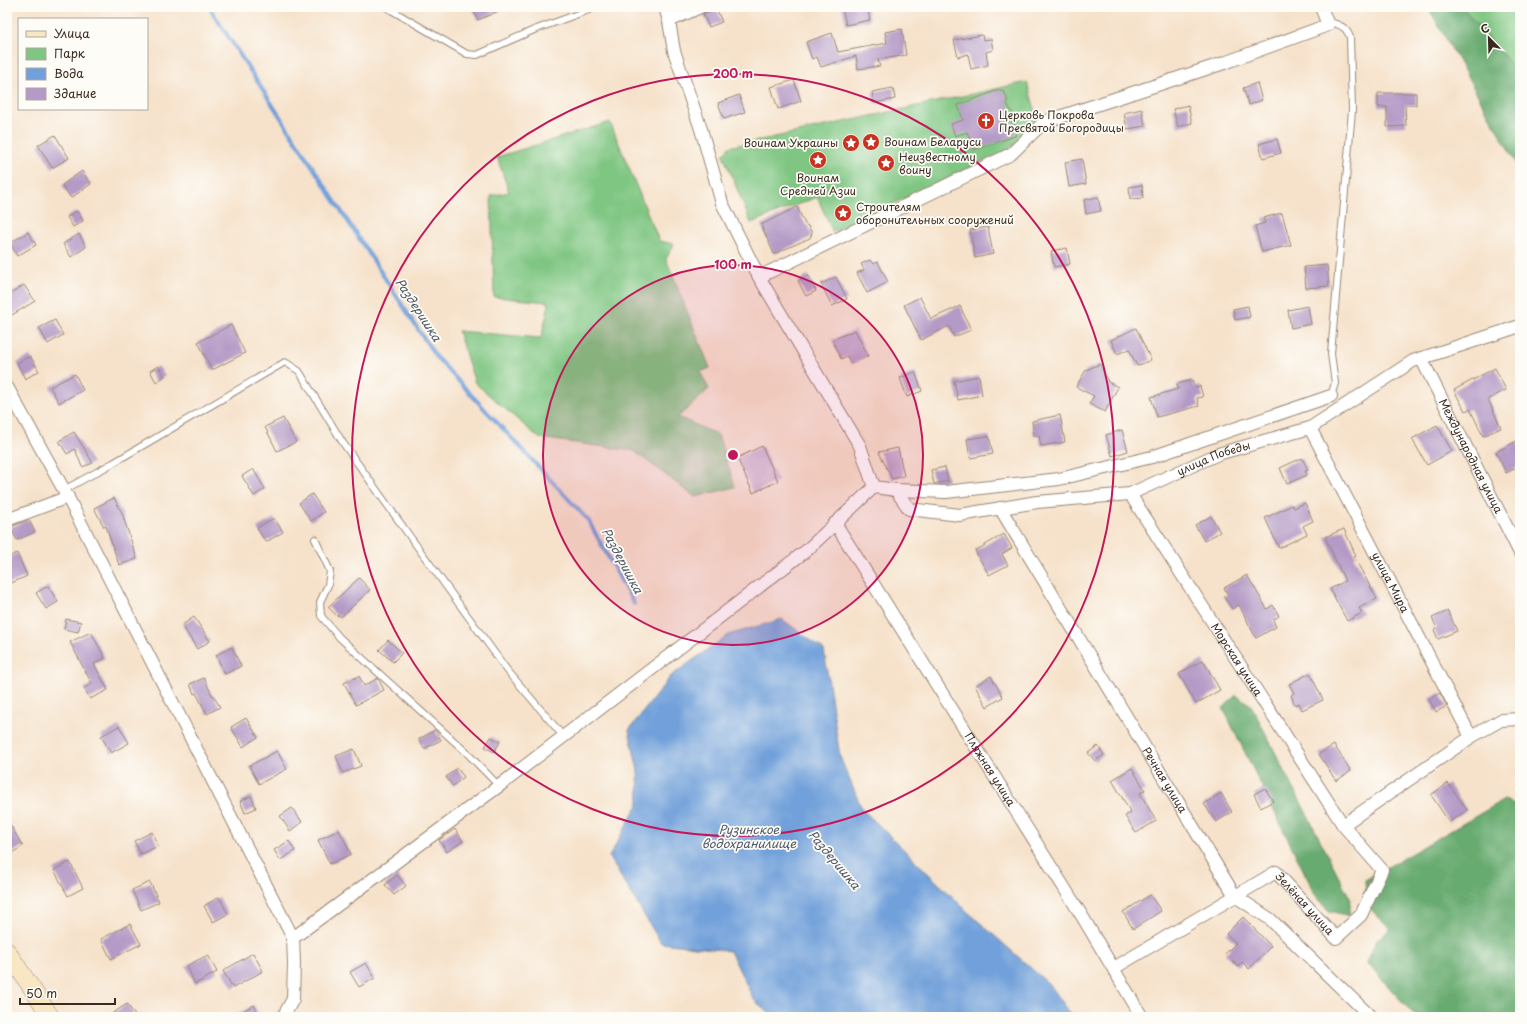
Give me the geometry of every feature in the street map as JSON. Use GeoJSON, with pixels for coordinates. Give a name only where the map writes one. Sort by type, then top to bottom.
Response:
{"type":"FeatureCollection","features":[{"type":"Feature","properties":{"kind":"main road"},"geometry":{"type":"LineString","coordinates":[[7,951],[50,1017]]}},
{"type":"Feature","properties":{"kind":"street"},"geometry":{"type":"LineString","coordinates":[[665,7],[674,51],[701,129],[722,203],[759,277],[860,446],[874,487]]}},
{"type":"Feature","properties":{"kind":"street"},"geometry":{"type":"LineString","coordinates":[[669,21],[700,7]]}},
{"type":"Feature","properties":{"kind":"street"},"geometry":{"type":"LineString","coordinates":[[759,277],[1011,154],[1044,122],[1224,63],[1328,25],[1321,7]]}},
{"type":"Feature","properties":{"kind":"street","name":"улица Победы"},"geometry":{"type":"LineString","coordinates":[[896,490],[909,509],[960,515],[1037,502],[1130,494],[1218,454],[1310,428],[1413,361],[1520,326]]}},
{"type":"Feature","properties":{"kind":"street","name":"Международная улица"},"geometry":{"type":"LineString","coordinates":[[1421,358],[1520,553]]}},
{"type":"Feature","properties":{"kind":"street"},"geometry":{"type":"LineString","coordinates":[[7,386],[66,493],[293,938],[293,999],[283,1017]]}},
{"type":"Feature","properties":{"kind":"street"},"geometry":{"type":"LineString","coordinates":[[874,487],[896,490],[946,492],[1060,479],[1152,458],[1331,396]]}},
{"type":"Feature","properties":{"kind":"street","name":"улица Мира"},"geometry":{"type":"LineString","coordinates":[[1310,428],[1471,737]]}},
{"type":"Feature","properties":{"kind":"street"},"geometry":{"type":"LineString","coordinates":[[293,938],[499,786],[807,550],[874,487]]}},
{"type":"Feature","properties":{"kind":"street"},"geometry":{"type":"LineString","coordinates":[[7,520],[66,493]]}},
{"type":"Feature","properties":{"kind":"street","name":"Морская улица"},"geometry":{"type":"LineString","coordinates":[[1130,494],[1343,825]]}},
{"type":"Feature","properties":{"kind":"street","name":"Речная улица"},"geometry":{"type":"LineString","coordinates":[[1000,508],[1235,896],[1270,919],[1371,1017]]}},
{"type":"Feature","properties":{"kind":"street","name":"Пляжная улица"},"geometry":{"type":"LineString","coordinates":[[836,523],[1114,968],[1142,1017]]}},
{"type":"Feature","properties":{"kind":"street"},"geometry":{"type":"LineString","coordinates":[[1343,825],[1471,737],[1501,720],[1520,719]]}},
{"type":"Feature","properties":{"kind":"street","name":"Зелёная улица"},"geometry":{"type":"LineString","coordinates":[[1114,968],[1276,872],[1336,938],[1361,915],[1382,870],[1343,825]]}},
{"type":"Feature","properties":{"kind":"lane"},"geometry":{"type":"LineString","coordinates":[[386,7],[467,54],[477,55],[534,30],[597,7]]}},
{"type":"Feature","properties":{"kind":"lane"},"geometry":{"type":"LineString","coordinates":[[1328,25],[1333,22],[1343,26],[1347,30],[1350,37],[1352,110],[1331,354],[1335,383],[1331,396]]}},
{"type":"Feature","properties":{"kind":"lane"},"geometry":{"type":"LineString","coordinates":[[66,493],[113,463],[285,362],[299,371],[343,443],[411,538],[507,670],[563,736]]}},
{"type":"Feature","properties":{"kind":"lane"},"geometry":{"type":"LineString","coordinates":[[315,539],[330,572],[328,585],[320,602],[321,616],[340,638],[466,752],[499,786]]}},
{"type":"Feature","properties":{"kind":"green space"},"geometry":{"type":"Polygon","coordinates":[[[1428,7],[1462,7],[1520,75],[1520,170],[1428,7]]]}},
{"type":"Feature","properties":{"kind":"green space"},"geometry":{"type":"Polygon","coordinates":[[[1462,7],[1520,7],[1520,75],[1462,7]]]}},
{"type":"Feature","properties":{"kind":"green space"},"geometry":{"type":"Polygon","coordinates":[[[1027,82],[1038,120],[1010,149],[833,232],[817,197],[751,223],[723,155],[729,147],[1027,82]]]}},
{"type":"Feature","properties":{"kind":"green space"},"geometry":{"type":"Polygon","coordinates":[[[610,122],[659,241],[674,244],[666,259],[710,368],[700,372],[709,389],[678,417],[718,435],[735,487],[695,497],[634,451],[539,438],[475,383],[458,331],[541,338],[549,305],[548,302],[494,297],[491,196],[509,192],[497,157],[610,122]]]}},
{"type":"Feature","properties":{"kind":"green space"},"geometry":{"type":"Polygon","coordinates":[[[1236,695],[1251,705],[1351,900],[1349,916],[1329,911],[1316,896],[1223,708],[1236,695]]]}},
{"type":"Feature","properties":{"kind":"green space"},"geometry":{"type":"Polygon","coordinates":[[[1504,800],[1520,806],[1520,1017],[1416,1017],[1367,963],[1376,940],[1391,929],[1366,905],[1365,880],[1504,800]]]}},
{"type":"Feature","properties":{"kind":"water","name":"Рузинское водохранилище"},"geometry":{"type":"Polygon","coordinates":[[[782,619],[824,650],[840,757],[862,809],[969,913],[1051,986],[1073,1017],[774,1017],[754,1000],[730,951],[661,943],[609,857],[639,803],[638,771],[629,730],[671,676],[728,635],[782,619]]]}},
{"type":"Feature","properties":{"kind":"building"},"geometry":{"type":"Polygon","coordinates":[[[472,7],[508,7],[478,20],[472,7]]]}},
{"type":"Feature","properties":{"kind":"building"},"geometry":{"type":"Polygon","coordinates":[[[842,7],[867,7],[870,20],[846,25],[842,7]]]}},
{"type":"Feature","properties":{"kind":"building"},"geometry":{"type":"Polygon","coordinates":[[[716,8],[722,22],[709,27],[703,14],[716,8]]]}},
{"type":"Feature","properties":{"kind":"building"},"geometry":{"type":"Polygon","coordinates":[[[902,29],[906,55],[878,60],[880,66],[858,69],[856,56],[821,67],[817,57],[812,59],[806,42],[832,33],[838,52],[887,43],[885,32],[902,29]]]}},
{"type":"Feature","properties":{"kind":"building"},"geometry":{"type":"Polygon","coordinates":[[[982,35],[983,40],[991,39],[993,50],[986,52],[988,65],[971,69],[968,54],[958,57],[954,40],[982,35]]]}},
{"type":"Feature","properties":{"kind":"building"},"geometry":{"type":"Polygon","coordinates":[[[794,80],[801,101],[778,109],[771,87],[794,80]]]}},
{"type":"Feature","properties":{"kind":"building"},"geometry":{"type":"Polygon","coordinates":[[[1257,83],[1262,100],[1249,105],[1243,88],[1257,83]]]}},
{"type":"Feature","properties":{"kind":"building"},"geometry":{"type":"Polygon","coordinates":[[[893,88],[895,99],[874,103],[872,92],[893,88]]]}},
{"type":"Feature","properties":{"kind":"building","name":"Церковь Покрова Пресвятой Богородицы"},"geometry":{"type":"Polygon","coordinates":[[[999,90],[1004,92],[1007,97],[1007,104],[1012,112],[1012,122],[1017,127],[1016,134],[1015,136],[974,150],[967,132],[955,136],[951,124],[963,120],[958,105],[999,90]]]}},
{"type":"Feature","properties":{"kind":"building"},"geometry":{"type":"Polygon","coordinates":[[[1378,93],[1416,93],[1416,105],[1405,105],[1406,126],[1387,127],[1387,107],[1378,107],[1378,93]]]}},
{"type":"Feature","properties":{"kind":"building"},"geometry":{"type":"Polygon","coordinates":[[[739,95],[745,112],[724,119],[718,103],[739,95]]]}},
{"type":"Feature","properties":{"kind":"building"},"geometry":{"type":"Polygon","coordinates":[[[1188,105],[1192,123],[1178,127],[1173,109],[1188,105]]]}},
{"type":"Feature","properties":{"kind":"building"},"geometry":{"type":"Polygon","coordinates":[[[1142,109],[1145,126],[1127,129],[1124,113],[1142,109]]]}},
{"type":"Feature","properties":{"kind":"building"},"geometry":{"type":"Polygon","coordinates":[[[55,135],[69,158],[52,168],[38,145],[55,135]]]}},
{"type":"Feature","properties":{"kind":"building"},"geometry":{"type":"Polygon","coordinates":[[[1277,139],[1281,153],[1263,158],[1259,144],[1277,139]]]}},
{"type":"Feature","properties":{"kind":"building"},"geometry":{"type":"Polygon","coordinates":[[[1082,159],[1086,184],[1069,187],[1065,162],[1082,159]]]}},
{"type":"Feature","properties":{"kind":"building"},"geometry":{"type":"Polygon","coordinates":[[[82,171],[91,184],[71,198],[62,185],[82,171]]]}},
{"type":"Feature","properties":{"kind":"building"},"geometry":{"type":"Polygon","coordinates":[[[1142,185],[1143,198],[1130,199],[1129,187],[1142,185]]]}},
{"type":"Feature","properties":{"kind":"building"},"geometry":{"type":"Polygon","coordinates":[[[1098,197],[1101,211],[1086,214],[1084,200],[1098,197]]]}},
{"type":"Feature","properties":{"kind":"building"},"geometry":{"type":"Polygon","coordinates":[[[797,207],[805,224],[812,233],[810,238],[774,254],[761,225],[797,207]]]}},
{"type":"Feature","properties":{"kind":"building"},"geometry":{"type":"Polygon","coordinates":[[[77,211],[83,221],[73,227],[67,217],[77,211]]]}},
{"type":"Feature","properties":{"kind":"building"},"geometry":{"type":"Polygon","coordinates":[[[1282,213],[1291,245],[1262,252],[1255,226],[1265,223],[1263,218],[1282,213]]]}},
{"type":"Feature","properties":{"kind":"building"},"geometry":{"type":"Polygon","coordinates":[[[988,227],[993,254],[975,258],[970,230],[988,227]]]}},
{"type":"Feature","properties":{"kind":"building"},"geometry":{"type":"Polygon","coordinates":[[[28,232],[36,245],[17,256],[10,243],[28,232]]]}},
{"type":"Feature","properties":{"kind":"building"},"geometry":{"type":"Polygon","coordinates":[[[79,234],[86,247],[71,257],[63,244],[79,234]]]}},
{"type":"Feature","properties":{"kind":"building"},"geometry":{"type":"Polygon","coordinates":[[[1067,248],[1070,264],[1054,267],[1051,251],[1067,248]]]}},
{"type":"Feature","properties":{"kind":"building"},"geometry":{"type":"Polygon","coordinates":[[[870,260],[873,264],[878,262],[888,282],[867,293],[857,273],[864,270],[861,264],[870,260]]]}},
{"type":"Feature","properties":{"kind":"building"},"geometry":{"type":"Polygon","coordinates":[[[1327,265],[1329,286],[1306,288],[1304,267],[1327,265]]]}},
{"type":"Feature","properties":{"kind":"building"},"geometry":{"type":"Polygon","coordinates":[[[808,275],[816,291],[806,296],[798,281],[808,275]]]}},
{"type":"Feature","properties":{"kind":"building"},"geometry":{"type":"Polygon","coordinates":[[[836,277],[847,299],[832,306],[821,284],[836,277]]]}},
{"type":"Feature","properties":{"kind":"building"},"geometry":{"type":"Polygon","coordinates":[[[24,285],[35,301],[7,318],[7,296],[24,285]]]}},
{"type":"Feature","properties":{"kind":"building"},"geometry":{"type":"Polygon","coordinates":[[[920,297],[931,319],[960,306],[971,330],[954,337],[949,326],[921,340],[904,305],[920,297]]]}},
{"type":"Feature","properties":{"kind":"building"},"geometry":{"type":"Polygon","coordinates":[[[1248,306],[1250,317],[1235,320],[1233,309],[1248,306]]]}},
{"type":"Feature","properties":{"kind":"building"},"geometry":{"type":"Polygon","coordinates":[[[1308,306],[1311,324],[1291,328],[1288,310],[1308,306]]]}},
{"type":"Feature","properties":{"kind":"building"},"geometry":{"type":"Polygon","coordinates":[[[55,320],[63,335],[48,344],[39,328],[55,320]]]}},
{"type":"Feature","properties":{"kind":"building"},"geometry":{"type":"Polygon","coordinates":[[[231,325],[245,353],[212,370],[198,342],[231,325]]]}},
{"type":"Feature","properties":{"kind":"building"},"geometry":{"type":"Polygon","coordinates":[[[1136,328],[1151,360],[1137,366],[1129,349],[1117,354],[1111,340],[1136,328]]]}},
{"type":"Feature","properties":{"kind":"building"},"geometry":{"type":"Polygon","coordinates":[[[855,330],[868,356],[851,364],[847,356],[841,359],[832,340],[855,330]]]}},
{"type":"Feature","properties":{"kind":"building"},"geometry":{"type":"Polygon","coordinates":[[[30,356],[39,371],[25,379],[17,363],[30,356]]]}},
{"type":"Feature","properties":{"kind":"building"},"geometry":{"type":"Polygon","coordinates":[[[1100,364],[1108,382],[1118,387],[1105,412],[1089,404],[1094,396],[1076,387],[1086,370],[1100,364]]]}},
{"type":"Feature","properties":{"kind":"building"},"geometry":{"type":"Polygon","coordinates":[[[158,366],[165,376],[156,382],[150,371],[158,366]]]}},
{"type":"Feature","properties":{"kind":"building"},"geometry":{"type":"Polygon","coordinates":[[[1495,368],[1506,390],[1488,399],[1501,428],[1483,436],[1470,409],[1465,411],[1454,390],[1495,368]]]}},
{"type":"Feature","properties":{"kind":"building"},"geometry":{"type":"Polygon","coordinates":[[[915,372],[922,391],[907,397],[900,378],[915,372]]]}},
{"type":"Feature","properties":{"kind":"building"},"geometry":{"type":"Polygon","coordinates":[[[75,374],[83,390],[59,403],[50,387],[75,374]]]}},
{"type":"Feature","properties":{"kind":"building"},"geometry":{"type":"Polygon","coordinates":[[[979,376],[982,395],[958,400],[954,381],[979,376]]]}},
{"type":"Feature","properties":{"kind":"building"},"geometry":{"type":"Polygon","coordinates":[[[1192,380],[1195,387],[1200,386],[1203,397],[1197,398],[1199,406],[1157,417],[1151,397],[1178,389],[1177,384],[1192,380]]]}},
{"type":"Feature","properties":{"kind":"building"},"geometry":{"type":"Polygon","coordinates":[[[1060,415],[1065,442],[1041,446],[1039,436],[1034,436],[1032,421],[1060,415]]]}},
{"type":"Feature","properties":{"kind":"building"},"geometry":{"type":"Polygon","coordinates":[[[283,418],[296,442],[277,451],[265,427],[283,418]]]}},
{"type":"Feature","properties":{"kind":"building"},"geometry":{"type":"Polygon","coordinates":[[[1437,425],[1452,451],[1427,465],[1412,439],[1437,425]]]}},
{"type":"Feature","properties":{"kind":"building"},"geometry":{"type":"Polygon","coordinates":[[[1122,430],[1128,451],[1112,456],[1106,435],[1122,430]]]}},
{"type":"Feature","properties":{"kind":"building"},"geometry":{"type":"Polygon","coordinates":[[[74,432],[93,463],[82,467],[75,449],[67,454],[59,441],[74,432]]]}},
{"type":"Feature","properties":{"kind":"building"},"geometry":{"type":"Polygon","coordinates":[[[989,436],[993,454],[970,458],[967,439],[989,436]]]}},
{"type":"Feature","properties":{"kind":"building"},"geometry":{"type":"Polygon","coordinates":[[[1517,441],[1520,448],[1520,466],[1506,473],[1496,452],[1517,441]]]}},
{"type":"Feature","properties":{"kind":"building"},"geometry":{"type":"Polygon","coordinates":[[[762,446],[778,481],[753,493],[737,458],[762,446]]]}},
{"type":"Feature","properties":{"kind":"building"},"geometry":{"type":"Polygon","coordinates":[[[898,448],[904,476],[892,479],[879,452],[898,448]]]}},
{"type":"Feature","properties":{"kind":"building"},"geometry":{"type":"Polygon","coordinates":[[[1302,458],[1308,470],[1305,471],[1307,475],[1287,484],[1280,468],[1302,458]]]}},
{"type":"Feature","properties":{"kind":"building"},"geometry":{"type":"Polygon","coordinates":[[[945,467],[948,481],[934,484],[931,470],[945,467]]]}},
{"type":"Feature","properties":{"kind":"building"},"geometry":{"type":"Polygon","coordinates":[[[253,469],[265,489],[254,496],[242,476],[253,469]]]}},
{"type":"Feature","properties":{"kind":"building"},"geometry":{"type":"Polygon","coordinates":[[[312,494],[324,512],[311,521],[299,503],[312,494]]]}},
{"type":"Feature","properties":{"kind":"building"},"geometry":{"type":"Polygon","coordinates":[[[114,498],[122,513],[137,559],[119,565],[106,526],[104,527],[94,508],[114,498]]]}},
{"type":"Feature","properties":{"kind":"building"},"geometry":{"type":"Polygon","coordinates":[[[1305,503],[1313,521],[1303,526],[1307,534],[1279,548],[1265,518],[1292,505],[1294,508],[1305,503]]]}},
{"type":"Feature","properties":{"kind":"building"},"geometry":{"type":"Polygon","coordinates":[[[1211,516],[1220,532],[1204,541],[1195,525],[1211,516]]]}},
{"type":"Feature","properties":{"kind":"building"},"geometry":{"type":"Polygon","coordinates":[[[274,518],[283,532],[266,542],[257,528],[274,518]]]}},
{"type":"Feature","properties":{"kind":"building"},"geometry":{"type":"Polygon","coordinates":[[[29,520],[35,532],[17,540],[10,527],[29,520]]]}},
{"type":"Feature","properties":{"kind":"building"},"geometry":{"type":"Polygon","coordinates":[[[1344,529],[1356,556],[1354,557],[1377,599],[1359,608],[1362,613],[1347,621],[1330,589],[1345,581],[1325,537],[1344,529]]]}},
{"type":"Feature","properties":{"kind":"building"},"geometry":{"type":"Polygon","coordinates":[[[1004,534],[1012,548],[1002,554],[1008,565],[989,575],[975,551],[1004,534]]]}},
{"type":"Feature","properties":{"kind":"building"},"geometry":{"type":"Polygon","coordinates":[[[17,553],[27,576],[7,585],[7,558],[17,553]]]}},
{"type":"Feature","properties":{"kind":"building"},"geometry":{"type":"Polygon","coordinates":[[[1247,575],[1267,609],[1273,605],[1279,616],[1273,620],[1276,627],[1256,638],[1239,605],[1232,609],[1224,597],[1228,595],[1224,588],[1247,575]]]}},
{"type":"Feature","properties":{"kind":"building"},"geometry":{"type":"Polygon","coordinates":[[[359,578],[370,590],[341,617],[339,615],[337,616],[328,607],[359,578]]]}},
{"type":"Feature","properties":{"kind":"building"},"geometry":{"type":"Polygon","coordinates":[[[48,586],[58,602],[46,609],[36,593],[48,586]]]}},
{"type":"Feature","properties":{"kind":"building"},"geometry":{"type":"Polygon","coordinates":[[[1448,611],[1457,631],[1438,639],[1434,630],[1437,628],[1432,618],[1448,611]]]}},
{"type":"Feature","properties":{"kind":"building"},"geometry":{"type":"Polygon","coordinates":[[[194,617],[210,641],[197,649],[182,625],[194,617]]]}},
{"type":"Feature","properties":{"kind":"building"},"geometry":{"type":"Polygon","coordinates":[[[66,619],[81,622],[78,632],[64,629],[66,619]]]}},
{"type":"Feature","properties":{"kind":"building"},"geometry":{"type":"Polygon","coordinates":[[[91,632],[105,658],[94,664],[108,690],[90,699],[84,688],[92,684],[70,642],[91,632]]]}},
{"type":"Feature","properties":{"kind":"building"},"geometry":{"type":"Polygon","coordinates":[[[388,640],[402,653],[393,662],[379,650],[388,640]]]}},
{"type":"Feature","properties":{"kind":"building"},"geometry":{"type":"Polygon","coordinates":[[[232,647],[241,666],[225,674],[216,655],[232,647]]]}},
{"type":"Feature","properties":{"kind":"building"},"geometry":{"type":"Polygon","coordinates":[[[1203,660],[1220,690],[1196,704],[1179,674],[1203,660]]]}},
{"type":"Feature","properties":{"kind":"building"},"geometry":{"type":"Polygon","coordinates":[[[1310,673],[1323,700],[1302,710],[1299,703],[1295,705],[1291,695],[1294,693],[1289,684],[1310,673]]]}},
{"type":"Feature","properties":{"kind":"building"},"geometry":{"type":"Polygon","coordinates":[[[359,676],[364,686],[378,678],[384,690],[356,705],[344,683],[359,676]]]}},
{"type":"Feature","properties":{"kind":"building"},"geometry":{"type":"Polygon","coordinates":[[[991,676],[1003,697],[987,707],[975,686],[991,676]]]}},
{"type":"Feature","properties":{"kind":"building"},"geometry":{"type":"Polygon","coordinates":[[[204,678],[212,695],[220,707],[207,714],[196,693],[194,694],[190,684],[204,678]]]}},
{"type":"Feature","properties":{"kind":"building"},"geometry":{"type":"Polygon","coordinates":[[[1440,693],[1447,706],[1436,712],[1429,699],[1440,693]]]}},
{"type":"Feature","properties":{"kind":"building"},"geometry":{"type":"Polygon","coordinates":[[[246,718],[258,737],[243,747],[231,727],[246,718]]]}},
{"type":"Feature","properties":{"kind":"building"},"geometry":{"type":"Polygon","coordinates":[[[119,726],[129,743],[111,753],[101,736],[119,726]]]}},
{"type":"Feature","properties":{"kind":"building"},"geometry":{"type":"Polygon","coordinates":[[[435,730],[441,740],[424,749],[419,739],[435,730]]]}},
{"type":"Feature","properties":{"kind":"building"},"geometry":{"type":"Polygon","coordinates":[[[491,737],[500,742],[494,752],[485,747],[491,737]]]}},
{"type":"Feature","properties":{"kind":"building"},"geometry":{"type":"Polygon","coordinates":[[[1334,745],[1351,771],[1336,781],[1319,754],[1334,745]]]}},
{"type":"Feature","properties":{"kind":"building"},"geometry":{"type":"Polygon","coordinates":[[[1098,746],[1104,755],[1095,761],[1088,753],[1098,746]]]}},
{"type":"Feature","properties":{"kind":"building"},"geometry":{"type":"Polygon","coordinates":[[[354,749],[361,766],[343,773],[336,756],[354,749]]]}},
{"type":"Feature","properties":{"kind":"building"},"geometry":{"type":"Polygon","coordinates":[[[277,751],[287,769],[259,784],[249,766],[277,751]]]}},
{"type":"Feature","properties":{"kind":"building"},"geometry":{"type":"Polygon","coordinates":[[[457,768],[464,777],[453,786],[446,777],[457,768]]]}},
{"type":"Feature","properties":{"kind":"building"},"geometry":{"type":"Polygon","coordinates":[[[1132,768],[1145,790],[1140,793],[1156,821],[1136,833],[1125,816],[1131,813],[1112,780],[1132,768]]]}},
{"type":"Feature","properties":{"kind":"building"},"geometry":{"type":"Polygon","coordinates":[[[1448,783],[1467,810],[1449,822],[1431,795],[1448,783]]]}},
{"type":"Feature","properties":{"kind":"building"},"geometry":{"type":"Polygon","coordinates":[[[1265,788],[1273,801],[1261,808],[1254,794],[1265,788]]]}},
{"type":"Feature","properties":{"kind":"building"},"geometry":{"type":"Polygon","coordinates":[[[1221,793],[1232,812],[1216,822],[1204,804],[1221,793]]]}},
{"type":"Feature","properties":{"kind":"building"},"geometry":{"type":"Polygon","coordinates":[[[251,796],[256,808],[245,813],[240,801],[251,796]]]}},
{"type":"Feature","properties":{"kind":"building"},"geometry":{"type":"Polygon","coordinates":[[[292,808],[302,822],[290,831],[280,816],[292,808]]]}},
{"type":"Feature","properties":{"kind":"building"},"geometry":{"type":"Polygon","coordinates":[[[7,820],[23,846],[7,856],[7,820]]]}},
{"type":"Feature","properties":{"kind":"building"},"geometry":{"type":"Polygon","coordinates":[[[455,829],[463,841],[447,852],[439,840],[455,829]]]}},
{"type":"Feature","properties":{"kind":"building"},"geometry":{"type":"Polygon","coordinates":[[[339,830],[351,854],[330,864],[318,840],[339,830]]]}},
{"type":"Feature","properties":{"kind":"building"},"geometry":{"type":"Polygon","coordinates":[[[152,832],[158,846],[141,854],[134,841],[152,832]]]}},
{"type":"Feature","properties":{"kind":"building"},"geometry":{"type":"Polygon","coordinates":[[[289,841],[295,851],[280,860],[274,850],[289,841]]]}},
{"type":"Feature","properties":{"kind":"building"},"geometry":{"type":"Polygon","coordinates":[[[70,862],[83,888],[68,896],[54,870],[70,862]]]}},
{"type":"Feature","properties":{"kind":"building"},"geometry":{"type":"Polygon","coordinates":[[[397,875],[406,886],[394,895],[385,885],[397,875]]]}},
{"type":"Feature","properties":{"kind":"building"},"geometry":{"type":"Polygon","coordinates":[[[150,882],[159,902],[141,910],[132,890],[150,882]]]}},
{"type":"Feature","properties":{"kind":"building"},"geometry":{"type":"Polygon","coordinates":[[[1150,895],[1161,911],[1133,929],[1123,912],[1150,895]]]}},
{"type":"Feature","properties":{"kind":"building"},"geometry":{"type":"Polygon","coordinates":[[[219,897],[228,914],[213,922],[204,906],[219,897]]]}},
{"type":"Feature","properties":{"kind":"building"},"geometry":{"type":"Polygon","coordinates":[[[1243,917],[1271,946],[1249,969],[1242,962],[1238,967],[1225,954],[1236,943],[1226,934],[1243,917]]]}},
{"type":"Feature","properties":{"kind":"building"},"geometry":{"type":"Polygon","coordinates":[[[130,924],[141,944],[111,959],[101,939],[130,924]]]}},
{"type":"Feature","properties":{"kind":"building"},"geometry":{"type":"Polygon","coordinates":[[[253,953],[263,971],[233,988],[223,971],[253,953]]]}},
{"type":"Feature","properties":{"kind":"building"},"geometry":{"type":"Polygon","coordinates":[[[208,955],[217,972],[195,984],[186,966],[208,955]]]}},
{"type":"Feature","properties":{"kind":"building"},"geometry":{"type":"Polygon","coordinates":[[[366,963],[375,978],[359,987],[350,972],[366,963]]]}},
{"type":"Feature","properties":{"kind":"building"},"geometry":{"type":"Polygon","coordinates":[[[127,1004],[136,1017],[107,1017],[127,1004]]]}},
{"type":"Feature","properties":{"kind":"building"},"geometry":{"type":"Polygon","coordinates":[[[254,1005],[260,1017],[232,1017],[254,1005]]]}},
{"type":"Feature","properties":{"kind":"waterway","name":"Раздеришка"},"geometry":{"type":"LineString","coordinates":[[209,7],[436,357],[588,520],[634,604]]}},
{"type":"Feature","properties":{"kind":"place","name":"Церковь Покрова Пресвятой Богородицы"},"geometry":{"type":"Point","coordinates":[986,121]}},
{"type":"Feature","properties":{"kind":"place","name":"Воинам Беларуси"},"geometry":{"type":"Point","coordinates":[871,142]}},
{"type":"Feature","properties":{"kind":"place","name":"Воинам Украины"},"geometry":{"type":"Point","coordinates":[851,143]}},
{"type":"Feature","properties":{"kind":"place","name":"Воинам Средней Азии"},"geometry":{"type":"Point","coordinates":[818,160]}},
{"type":"Feature","properties":{"kind":"place","name":"Неизвестному воину"},"geometry":{"type":"Point","coordinates":[886,163]}},
{"type":"Feature","properties":{"kind":"place","name":"Строителям оборонительных сооружений"},"geometry":{"type":"Point","coordinates":[843,213]}}]}
